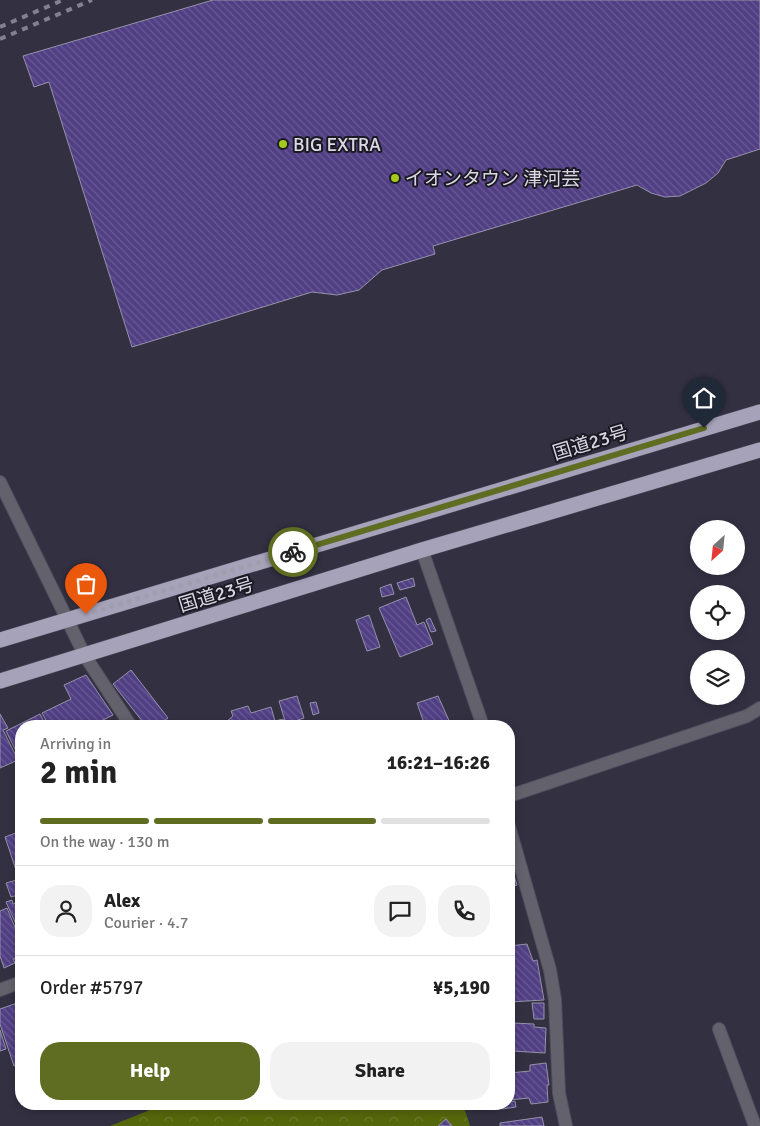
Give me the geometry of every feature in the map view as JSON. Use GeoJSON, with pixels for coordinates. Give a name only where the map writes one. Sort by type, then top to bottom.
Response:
{"type":"FeatureCollection","features":[{"type":"Feature","properties":{"kind":"highway","name":"国道23号"},"geometry":{"type":"LineString","coordinates":[[0,640],[760,412]]}},
{"type":"Feature","properties":{"kind":"highway","name":"国道23号"},"geometry":{"type":"LineString","coordinates":[[0,681],[422,550],[760,450]]}},
{"type":"Feature","properties":{"kind":"street"},"geometry":{"type":"LineString","coordinates":[[0,482],[85,656],[127,720]]}},
{"type":"Feature","properties":{"kind":"street"},"geometry":{"type":"LineString","coordinates":[[422,550],[481,720]]}},
{"type":"Feature","properties":{"kind":"street"},"geometry":{"type":"LineString","coordinates":[[515,794],[747,716],[760,708]]}},
{"type":"Feature","properties":{"kind":"street"},"geometry":{"type":"LineString","coordinates":[[515,847],[550,970],[555,1000],[559,1093],[566,1126]]}},
{"type":"Feature","properties":{"kind":"street"},"geometry":{"type":"LineString","coordinates":[[0,990],[15,984]]}},
{"type":"Feature","properties":{"kind":"street"},"geometry":{"type":"LineString","coordinates":[[719,1029],[755,1126]]}},
{"type":"Feature","properties":{"kind":"green space"},"geometry":{"type":"Polygon","coordinates":[[[150,1110],[465,1110],[470,1126],[110,1126],[150,1110]]]}},
{"type":"Feature","properties":{"kind":"building","name":"イオンタウン 津河芸"},"geometry":{"type":"Polygon","coordinates":[[[213,0],[760,0],[760,149],[726,160],[718,173],[706,183],[680,196],[665,197],[651,193],[637,185],[433,246],[435,254],[382,270],[359,290],[337,295],[312,292],[132,347],[49,82],[34,87],[23,56],[213,0]]]}},
{"type":"Feature","properties":{"kind":"building"},"geometry":{"type":"Polygon","coordinates":[[[413,578],[415,586],[400,590],[397,583],[413,578]]]}},
{"type":"Feature","properties":{"kind":"building"},"geometry":{"type":"Polygon","coordinates":[[[391,584],[394,594],[382,597],[380,588],[391,584]]]}},
{"type":"Feature","properties":{"kind":"building"},"geometry":{"type":"Polygon","coordinates":[[[406,597],[417,625],[424,622],[433,644],[400,657],[379,608],[406,597]]]}},
{"type":"Feature","properties":{"kind":"building"},"geometry":{"type":"Polygon","coordinates":[[[369,615],[380,647],[367,651],[356,620],[369,615]]]}},
{"type":"Feature","properties":{"kind":"building"},"geometry":{"type":"Polygon","coordinates":[[[430,618],[436,631],[431,632],[426,620],[430,618]]]}},
{"type":"Feature","properties":{"kind":"building"},"geometry":{"type":"Polygon","coordinates":[[[131,670],[168,718],[165,720],[141,720],[113,684],[131,670]]]}},
{"type":"Feature","properties":{"kind":"building"},"geometry":{"type":"Polygon","coordinates":[[[86,675],[113,715],[103,720],[46,720],[42,713],[71,699],[64,685],[86,675]]]}},
{"type":"Feature","properties":{"kind":"building"},"geometry":{"type":"Polygon","coordinates":[[[297,696],[304,718],[285,720],[279,701],[297,696]]]}},
{"type":"Feature","properties":{"kind":"building"},"geometry":{"type":"Polygon","coordinates":[[[438,696],[449,720],[423,720],[417,703],[438,696]]]}},
{"type":"Feature","properties":{"kind":"building"},"geometry":{"type":"Polygon","coordinates":[[[316,702],[319,713],[313,715],[310,703],[316,702]]]}},
{"type":"Feature","properties":{"kind":"building"},"geometry":{"type":"Polygon","coordinates":[[[248,706],[251,713],[271,707],[275,720],[228,720],[233,716],[231,711],[248,706]]]}},
{"type":"Feature","properties":{"kind":"building"},"geometry":{"type":"Polygon","coordinates":[[[0,714],[8,728],[3,730],[15,754],[15,761],[0,768],[0,714]]]}},
{"type":"Feature","properties":{"kind":"building"},"geometry":{"type":"Polygon","coordinates":[[[40,714],[43,720],[28,720],[40,714]]]}},
{"type":"Feature","properties":{"kind":"building"},"geometry":{"type":"Polygon","coordinates":[[[15,726],[15,749],[6,731],[15,726]]]}},
{"type":"Feature","properties":{"kind":"building"},"geometry":{"type":"Polygon","coordinates":[[[15,833],[15,867],[5,837],[15,833]]]}},
{"type":"Feature","properties":{"kind":"building"},"geometry":{"type":"Polygon","coordinates":[[[15,881],[15,896],[11,897],[6,883],[15,881]]]}},
{"type":"Feature","properties":{"kind":"building"},"geometry":{"type":"Polygon","coordinates":[[[12,900],[13,904],[15,903],[15,922],[6,902],[12,900]]]}},
{"type":"Feature","properties":{"kind":"building"},"geometry":{"type":"Polygon","coordinates":[[[7,908],[15,927],[15,958],[13,959],[15,963],[4,968],[0,956],[0,911],[7,908]]]}},
{"type":"Feature","properties":{"kind":"building"},"geometry":{"type":"Polygon","coordinates":[[[527,944],[533,961],[537,960],[544,1000],[515,1002],[515,945],[527,944]]]}},
{"type":"Feature","properties":{"kind":"building"},"geometry":{"type":"Polygon","coordinates":[[[532,1003],[544,1003],[544,1019],[534,1019],[532,1003]]]}},
{"type":"Feature","properties":{"kind":"building"},"geometry":{"type":"Polygon","coordinates":[[[15,1004],[14,1066],[0,1024],[0,1009],[15,1004]]]}},
{"type":"Feature","properties":{"kind":"building"},"geometry":{"type":"Polygon","coordinates":[[[515,1023],[534,1024],[534,1027],[546,1028],[545,1053],[515,1051],[515,1023]]]}},
{"type":"Feature","properties":{"kind":"building"},"geometry":{"type":"Polygon","coordinates":[[[0,1030],[6,1049],[0,1051],[0,1030]]]}},
{"type":"Feature","properties":{"kind":"building"},"geometry":{"type":"Polygon","coordinates":[[[546,1063],[549,1085],[547,1085],[548,1102],[531,1104],[529,1098],[515,1099],[515,1072],[530,1071],[530,1065],[546,1063]]]}},
{"type":"Feature","properties":{"kind":"building"},"geometry":{"type":"Polygon","coordinates":[[[542,1117],[544,1126],[500,1126],[500,1123],[542,1117]]]}},
{"type":"Feature","properties":{"kind":"building"},"geometry":{"type":"Polygon","coordinates":[[[446,1119],[452,1126],[438,1126],[446,1119]]]}},
{"type":"Feature","properties":{"kind":"railway"},"geometry":{"type":"LineString","coordinates":[[0,27],[63,0]]}},
{"type":"Feature","properties":{"kind":"railway"},"geometry":{"type":"LineString","coordinates":[[0,39],[92,0]]}},
{"type":"Feature","properties":{"kind":"way so far"},"geometry":{"type":"LineString","coordinates":[[86,614],[293,552]]}},
{"type":"Feature","properties":{"kind":"place","name":"BIG EXTRA"},"geometry":{"type":"Point","coordinates":[283,144]}},
{"type":"Feature","properties":{"kind":"place","name":"イオンタウン 津河芸"},"geometry":{"type":"Point","coordinates":[395,178]}},
{"type":"Feature","properties":{"kind":"route"},"geometry":{"type":"LineString","coordinates":[[293,552],[704,428]]}}]}
